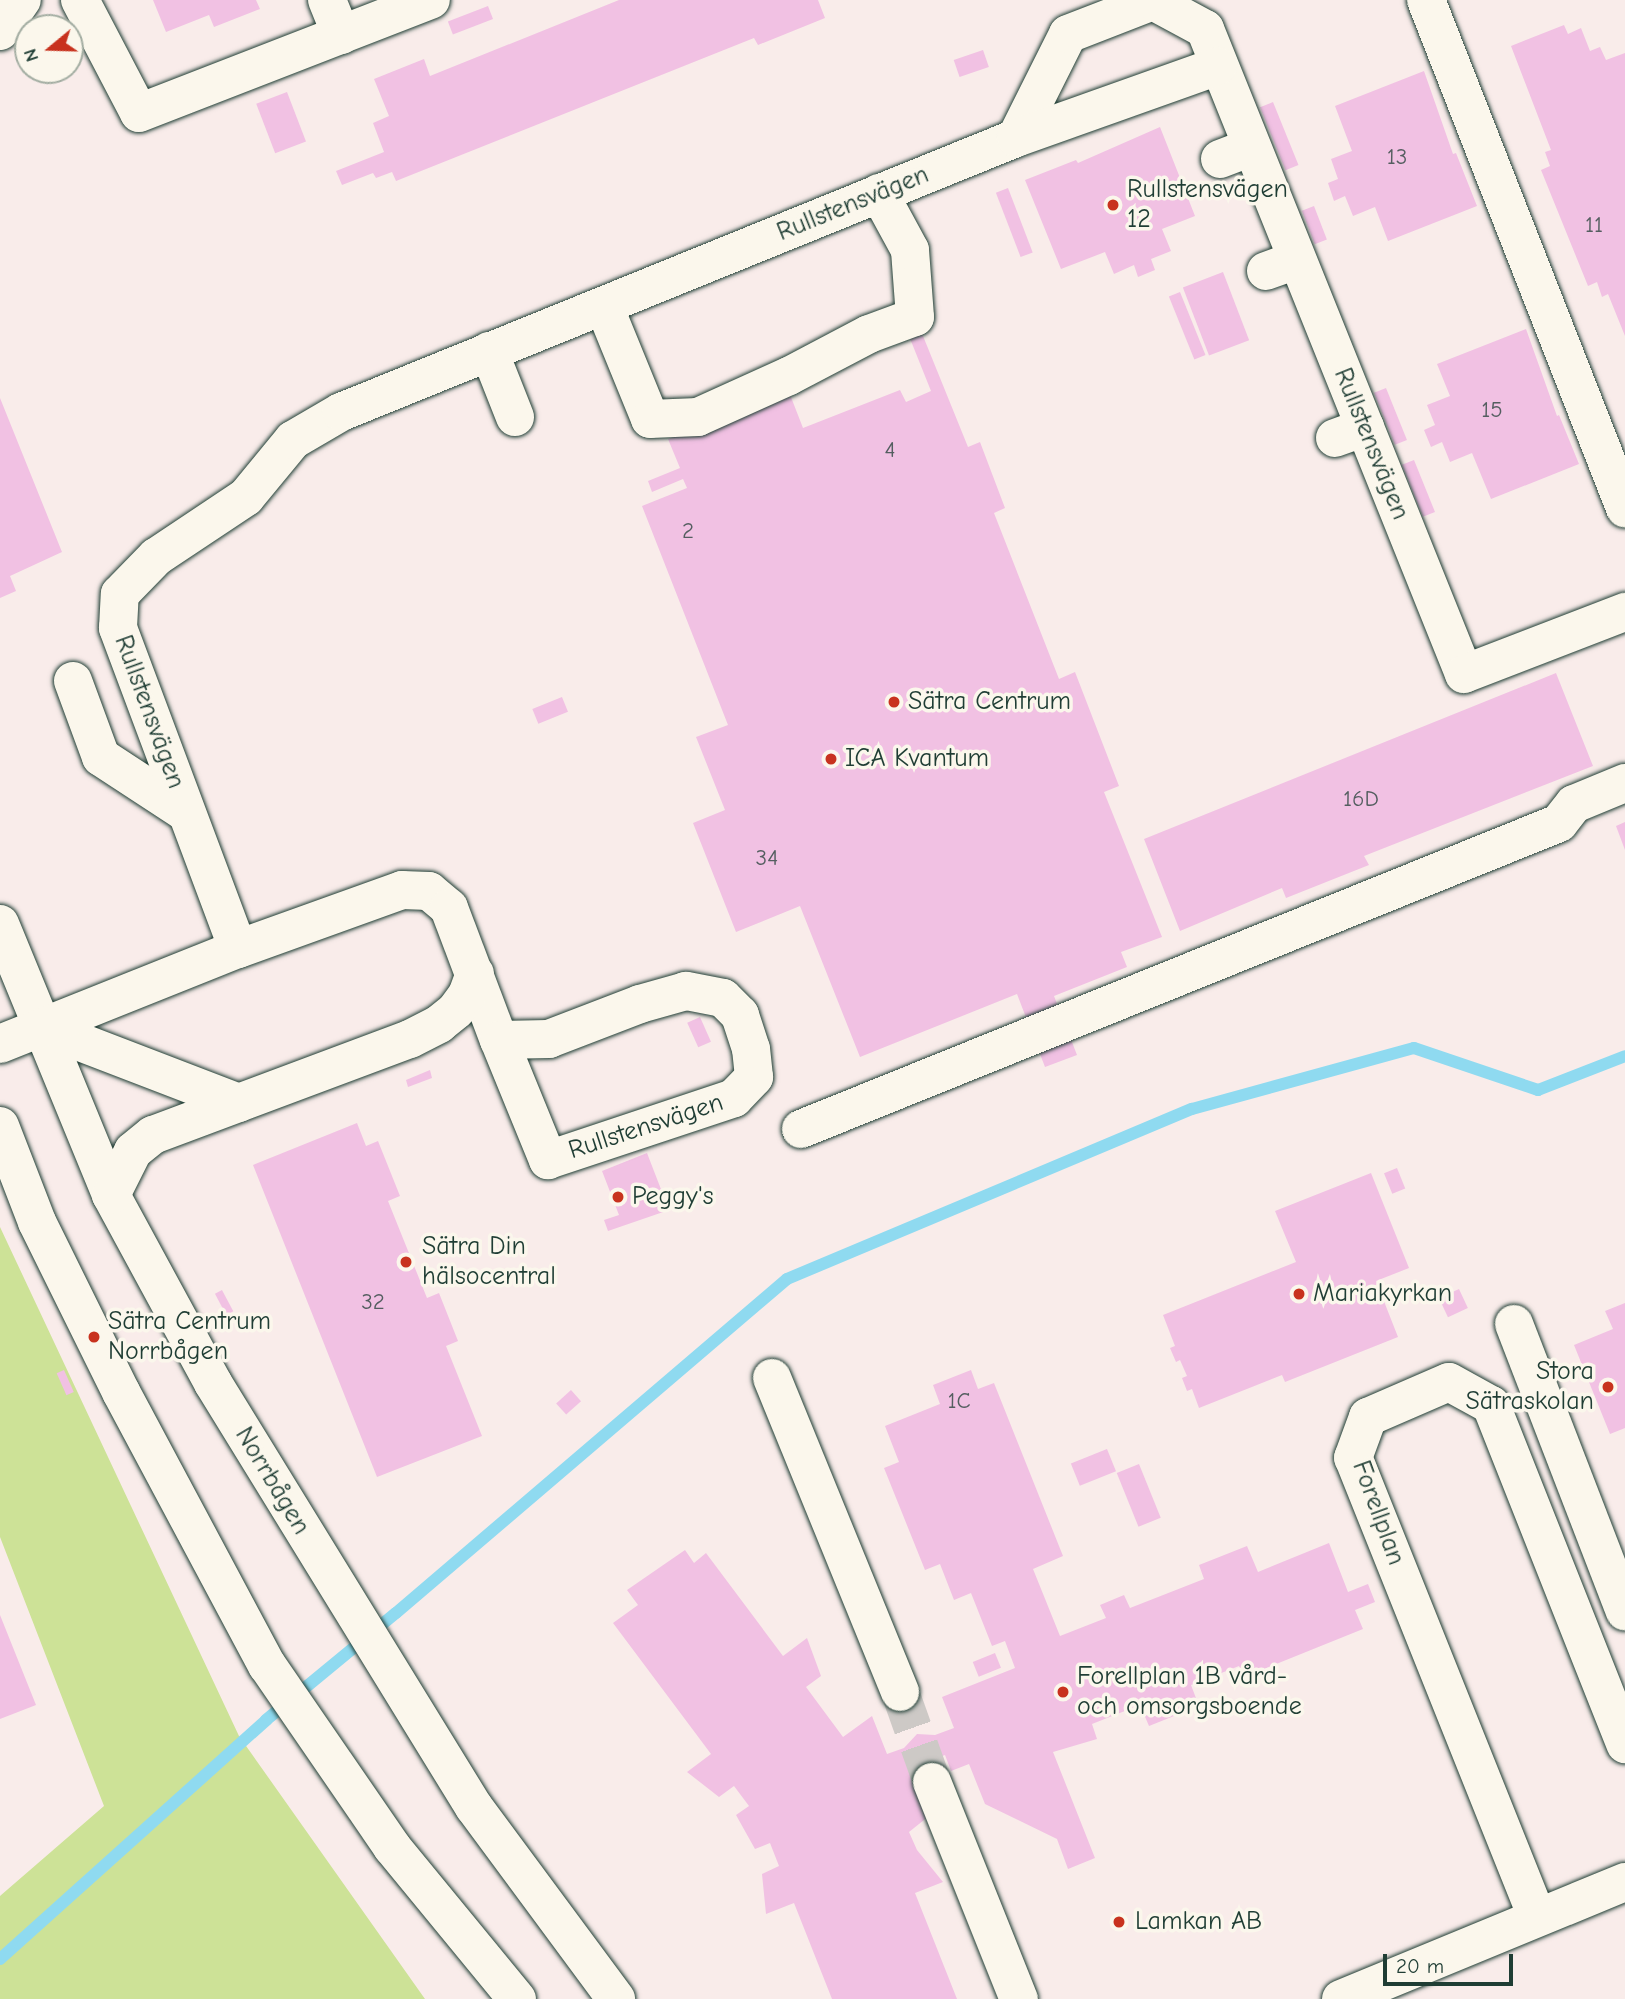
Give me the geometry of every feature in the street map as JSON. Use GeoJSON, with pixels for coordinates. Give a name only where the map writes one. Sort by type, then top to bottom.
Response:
{"type":"FeatureCollection","features":[{"type":"Feature","properties":{"kind":"street"},"geometry":{"type":"LineString","coordinates":[[0,32],[22,0]]}},
{"type":"Feature","properties":{"kind":"street"},"geometry":{"type":"LineString","coordinates":[[80,0],[139,113],[431,0]]}},
{"type":"Feature","properties":{"kind":"street"},"geometry":{"type":"LineString","coordinates":[[327,0],[341,35]]}},
{"type":"Feature","properties":{"kind":"street"},"geometry":{"type":"LineString","coordinates":[[1016,138],[1068,34],[1154,0],[1205,29],[1218,66]]}},
{"type":"Feature","properties":{"kind":"street"},"geometry":{"type":"LineString","coordinates":[[1426,0],[1625,508]]}},
{"type":"Feature","properties":{"kind":"street","name":"Rullstensvägen"},"geometry":{"type":"LineString","coordinates":[[238,949],[222,870],[185,812],[118,628],[120,594],[166,566],[246,497],[293,440],[341,412],[1016,138],[1218,66],[1236,153],[1430,630],[1464,674],[1625,612]]}},
{"type":"Feature","properties":{"kind":"street"},"geometry":{"type":"LineString","coordinates":[[604,306],[650,419],[698,417],[789,376],[869,334],[915,317],[910,250],[879,193]]}},
{"type":"Feature","properties":{"kind":"street"},"geometry":{"type":"LineString","coordinates":[[489,351],[515,417]]}},
{"type":"Feature","properties":{"kind":"street"},"geometry":{"type":"LineString","coordinates":[[73,681],[101,757],[185,812]]}},
{"type":"Feature","properties":{"kind":"street"},"geometry":{"type":"LineString","coordinates":[[801,1129],[1559,823],[1574,804],[1625,783]]}},
{"type":"Feature","properties":{"kind":"street","name":"Rullstensvägen"},"geometry":{"type":"LineString","coordinates":[[0,1044],[238,949],[402,890],[429,891],[449,908],[499,1040],[548,1160],[734,1098],[754,1077],[751,1049],[740,1015],[723,998],[685,992],[640,1004],[549,1039],[499,1040]]}},
{"type":"Feature","properties":{"kind":"street","name":"Norrbågen"},"geometry":{"type":"LineString","coordinates":[[0,924],[111,1195],[213,1383],[352,1613],[474,1807],[616,1999]]}},
{"type":"Feature","properties":{"kind":"street"},"geometry":{"type":"LineString","coordinates":[[111,1195],[133,1151],[153,1135],[410,1039],[439,1024],[467,996],[475,973]]}},
{"type":"Feature","properties":{"kind":"street"},"geometry":{"type":"LineString","coordinates":[[41,1027],[239,1103]]}},
{"type":"Feature","properties":{"kind":"street"},"geometry":{"type":"LineString","coordinates":[[0,1126],[37,1222],[121,1392],[267,1665],[392,1847],[517,1999]]}},
{"type":"Feature","properties":{"kind":"street"},"geometry":{"type":"LineString","coordinates":[[1514,1324],[1625,1611]]}},
{"type":"Feature","properties":{"kind":"street"},"geometry":{"type":"LineString","coordinates":[[772,1378],[900,1692]]}},
{"type":"Feature","properties":{"kind":"street","name":"Forellplan"},"geometry":{"type":"LineString","coordinates":[[1537,1917],[1353,1458],[1368,1417],[1449,1382],[1491,1405],[1625,1744]]}},
{"type":"Feature","properties":{"kind":"street"},"geometry":{"type":"LineString","coordinates":[[932,1782],[1019,1999]]}},
{"type":"Feature","properties":{"kind":"street"},"geometry":{"type":"LineString","coordinates":[[1340,1999],[1625,1882]]}},
{"type":"Feature","properties":{"kind":"green space"},"geometry":{"type":"Polygon","coordinates":[[[0,1227],[239,1736],[425,1999],[0,1999],[0,1896],[104,1806],[0,1537],[0,1227]]]}},
{"type":"Feature","properties":{"kind":"building"},"geometry":{"type":"Polygon","coordinates":[[[153,0],[256,0],[260,9],[214,27],[209,15],[166,32],[153,0]]]}},
{"type":"Feature","properties":{"kind":"building"},"geometry":{"type":"Polygon","coordinates":[[[619,0],[818,0],[825,18],[758,45],[754,38],[396,181],[392,172],[376,178],[373,173],[342,185],[336,171],[384,152],[373,123],[389,116],[374,79],[424,59],[430,76],[619,0]]]}},
{"type":"Feature","properties":{"kind":"building"},"geometry":{"type":"Polygon","coordinates":[[[488,6],[493,19],[453,34],[448,21],[488,6]]]}},
{"type":"Feature","properties":{"kind":"building"},"geometry":{"type":"Polygon","coordinates":[[[1564,25],[1568,34],[1581,28],[1590,51],[1600,47],[1606,60],[1625,53],[1625,336],[1608,294],[1602,297],[1597,282],[1588,286],[1541,170],[1550,166],[1545,152],[1551,150],[1511,46],[1564,25]]]}},
{"type":"Feature","properties":{"kind":"building"},"geometry":{"type":"Polygon","coordinates":[[[983,50],[989,67],[960,77],[954,60],[983,50]]]}},
{"type":"Feature","properties":{"kind":"building"},"geometry":{"type":"Polygon","coordinates":[[[1424,71],[1453,154],[1456,153],[1477,206],[1388,241],[1375,207],[1353,216],[1345,196],[1334,201],[1328,183],[1338,179],[1331,159],[1352,151],[1335,106],[1424,71]]]}},
{"type":"Feature","properties":{"kind":"building"},"geometry":{"type":"Polygon","coordinates":[[[287,92],[306,141],[275,153],[256,104],[287,92]]]}},
{"type":"Feature","properties":{"kind":"building"},"geometry":{"type":"Polygon","coordinates":[[[1273,102],[1298,165],[1285,170],[1260,107],[1273,102]]]}},
{"type":"Feature","properties":{"kind":"building","name":"Rullstensvägen 12"},"geometry":{"type":"Polygon","coordinates":[[[1160,127],[1195,216],[1162,229],[1171,251],[1151,259],[1155,270],[1138,277],[1134,265],[1114,274],[1105,252],[1061,269],[1025,180],[1076,160],[1078,163],[1160,127]]]}},
{"type":"Feature","properties":{"kind":"building"},"geometry":{"type":"Polygon","coordinates":[[[1008,188],[1033,252],[1021,257],[996,193],[1008,188]]]}},
{"type":"Feature","properties":{"kind":"building"},"geometry":{"type":"Polygon","coordinates":[[[1314,206],[1327,240],[1315,244],[1302,211],[1314,206]]]}},
{"type":"Feature","properties":{"kind":"building"},"geometry":{"type":"Polygon","coordinates":[[[1223,272],[1249,340],[1209,356],[1183,287],[1223,272]]]}},
{"type":"Feature","properties":{"kind":"building"},"geometry":{"type":"Polygon","coordinates":[[[1180,292],[1205,355],[1194,360],[1169,296],[1180,292]]]}},
{"type":"Feature","properties":{"kind":"building"},"geometry":{"type":"Polygon","coordinates":[[[1526,329],[1557,416],[1559,415],[1579,464],[1491,499],[1472,453],[1450,462],[1442,442],[1431,447],[1424,430],[1435,425],[1427,405],[1450,396],[1437,364],[1526,329]]]}},
{"type":"Feature","properties":{"kind":"building","name":"Sätra Centrum"},"geometry":{"type":"Polygon","coordinates":[[[921,331],[968,447],[980,442],[1005,508],[994,513],[1059,679],[1075,672],[1119,786],[1104,792],[1162,937],[1121,952],[1127,967],[1054,996],[1077,1055],[1045,1067],[1017,994],[860,1057],[800,906],[736,932],[693,823],[725,810],[696,737],[728,725],[642,506],[687,488],[683,479],[652,492],[648,481],[680,468],[668,439],[789,392],[803,428],[900,390],[906,402],[931,391],[909,336],[921,331]]]}},
{"type":"Feature","properties":{"kind":"building"},"geometry":{"type":"Polygon","coordinates":[[[1386,388],[1407,440],[1395,445],[1374,393],[1386,388]]]}},
{"type":"Feature","properties":{"kind":"building"},"geometry":{"type":"Polygon","coordinates":[[[0,398],[62,552],[10,576],[16,591],[0,598],[0,398]]]}},
{"type":"Feature","properties":{"kind":"building"},"geometry":{"type":"Polygon","coordinates":[[[1414,460],[1435,512],[1423,517],[1402,465],[1414,460]]]}},
{"type":"Feature","properties":{"kind":"building"},"geometry":{"type":"Polygon","coordinates":[[[1556,673],[1593,766],[1364,856],[1369,865],[1286,898],[1282,888],[1180,931],[1144,839],[1556,673]]]}},
{"type":"Feature","properties":{"kind":"building"},"geometry":{"type":"Polygon","coordinates":[[[562,697],[568,712],[538,724],[532,709],[562,697]]]}},
{"type":"Feature","properties":{"kind":"building"},"geometry":{"type":"Polygon","coordinates":[[[1625,822],[1625,850],[1616,826],[1625,822]]]}},
{"type":"Feature","properties":{"kind":"building"},"geometry":{"type":"Polygon","coordinates":[[[700,1017],[711,1042],[698,1047],[687,1023],[700,1017]]]}},
{"type":"Feature","properties":{"kind":"building"},"geometry":{"type":"Polygon","coordinates":[[[430,1070],[432,1078],[408,1087],[406,1080],[430,1070]]]}},
{"type":"Feature","properties":{"kind":"building"},"geometry":{"type":"Polygon","coordinates":[[[357,1123],[366,1146],[378,1141],[400,1196],[388,1201],[427,1298],[439,1293],[458,1341],[446,1346],[482,1436],[377,1477],[253,1165],[357,1123]]]}},
{"type":"Feature","properties":{"kind":"building"},"geometry":{"type":"Polygon","coordinates":[[[647,1153],[669,1210],[608,1231],[604,1220],[619,1215],[602,1171],[647,1153]]]}},
{"type":"Feature","properties":{"kind":"building"},"geometry":{"type":"Polygon","coordinates":[[[1397,1168],[1405,1188],[1392,1194],[1384,1173],[1397,1168]]]}},
{"type":"Feature","properties":{"kind":"building","name":"Mariakyrkan"},"geometry":{"type":"Polygon","coordinates":[[[1371,1173],[1409,1268],[1376,1281],[1398,1337],[1285,1382],[1282,1375],[1199,1408],[1192,1389],[1187,1391],[1182,1378],[1187,1376],[1180,1360],[1176,1362],[1170,1348],[1175,1346],[1163,1315],[1296,1262],[1275,1211],[1371,1173]]]}},
{"type":"Feature","properties":{"kind":"building"},"geometry":{"type":"Polygon","coordinates":[[[1459,1289],[1468,1308],[1448,1317],[1439,1298],[1459,1289]]]}},
{"type":"Feature","properties":{"kind":"building"},"geometry":{"type":"Polygon","coordinates":[[[222,1290],[233,1311],[226,1315],[215,1294],[222,1290]]]}},
{"type":"Feature","properties":{"kind":"building","name":"Stora Sätraskolan"},"geometry":{"type":"Polygon","coordinates":[[[1625,1303],[1625,1428],[1610,1434],[1574,1345],[1613,1329],[1605,1311],[1625,1303]]]}},
{"type":"Feature","properties":{"kind":"building"},"geometry":{"type":"Polygon","coordinates":[[[64,1370],[74,1392],[66,1395],[57,1373],[64,1370]]]}},
{"type":"Feature","properties":{"kind":"building","name":"Forellplan 1B vård- och omsorgsboende"},"geometry":{"type":"Polygon","coordinates":[[[971,1370],[978,1389],[994,1383],[1063,1556],[1033,1569],[1060,1636],[1106,1618],[1100,1605],[1124,1595],[1130,1608],[1204,1579],[1199,1565],[1247,1546],[1258,1572],[1329,1543],[1348,1592],[1368,1584],[1375,1602],[1355,1610],[1363,1629],[1264,1669],[1265,1673],[1245,1681],[1239,1666],[1191,1685],[1199,1706],[1149,1726],[1140,1705],[1092,1724],[1097,1739],[1053,1752],[1095,1858],[1068,1869],[1057,1839],[985,1804],[969,1764],[951,1771],[945,1755],[911,1768],[929,1816],[909,1832],[917,1850],[943,1882],[915,1893],[957,1999],[832,1999],[794,1903],[766,1914],[762,1874],[779,1866],[770,1843],[755,1849],[736,1815],[749,1806],[734,1786],[719,1797],[687,1772],[711,1754],[613,1623],[638,1605],[627,1590],[685,1550],[694,1563],[706,1553],[783,1656],[807,1638],[821,1676],[806,1687],[843,1737],[872,1716],[887,1754],[904,1748],[917,1734],[935,1735],[954,1728],[942,1697],[1015,1668],[1005,1641],[992,1646],[971,1593],[954,1600],[940,1564],[925,1570],[884,1468],[899,1462],[885,1426],[940,1404],[933,1385],[971,1370]]]}},
{"type":"Feature","properties":{"kind":"building"},"geometry":{"type":"Polygon","coordinates":[[[571,1390],[581,1401],[566,1415],[556,1403],[571,1390]]]}},
{"type":"Feature","properties":{"kind":"building"},"geometry":{"type":"Polygon","coordinates":[[[1107,1449],[1116,1471],[1080,1486],[1071,1464],[1107,1449]]]}},
{"type":"Feature","properties":{"kind":"building"},"geometry":{"type":"Polygon","coordinates":[[[1139,1464],[1161,1518],[1138,1527],[1117,1473],[1139,1464]]]}},
{"type":"Feature","properties":{"kind":"building"},"geometry":{"type":"Polygon","coordinates":[[[0,1615],[36,1705],[0,1719],[0,1615]]]}},
{"type":"Feature","properties":{"kind":"building"},"geometry":{"type":"Polygon","coordinates":[[[995,1653],[1001,1668],[979,1677],[973,1662],[995,1653]]]}},
{"type":"Feature","properties":{"kind":"waterway"},"geometry":{"type":"LineString","coordinates":[[0,1959],[266,1720],[396,1613],[787,1279],[1192,1109],[1414,1048],[1538,1090],[1625,1056]]}},
{"type":"Feature","properties":{"kind":"tunnel"},"geometry":{"type":"LineString","coordinates":[[900,1692],[932,1782]]}},
{"type":"Feature","properties":{"kind":"place","name":"Rullstensvägen 12"},"geometry":{"type":"Point","coordinates":[1113,205]}},
{"type":"Feature","properties":{"kind":"place","name":"Sätra Centrum"},"geometry":{"type":"Point","coordinates":[894,702]}},
{"type":"Feature","properties":{"kind":"place","name":"ICA Kvantum"},"geometry":{"type":"Point","coordinates":[831,759]}},
{"type":"Feature","properties":{"kind":"place","name":"Peggy's"},"geometry":{"type":"Point","coordinates":[618,1197]}},
{"type":"Feature","properties":{"kind":"place","name":"Sätra Din hälsocentral"},"geometry":{"type":"Point","coordinates":[406,1262]}},
{"type":"Feature","properties":{"kind":"place","name":"Mariakyrkan"},"geometry":{"type":"Point","coordinates":[1299,1294]}},
{"type":"Feature","properties":{"kind":"place","name":"Sätra Centrum Norrbågen"},"geometry":{"type":"Point","coordinates":[94,1337]}},
{"type":"Feature","properties":{"kind":"place","name":"Stora Sätraskolan"},"geometry":{"type":"Point","coordinates":[1608,1387]}},
{"type":"Feature","properties":{"kind":"place","name":"Forellplan 1B vård- och omsorgsboende"},"geometry":{"type":"Point","coordinates":[1063,1692]}},
{"type":"Feature","properties":{"kind":"place","name":"Lamkan AB"},"geometry":{"type":"Point","coordinates":[1119,1922]}}]}
